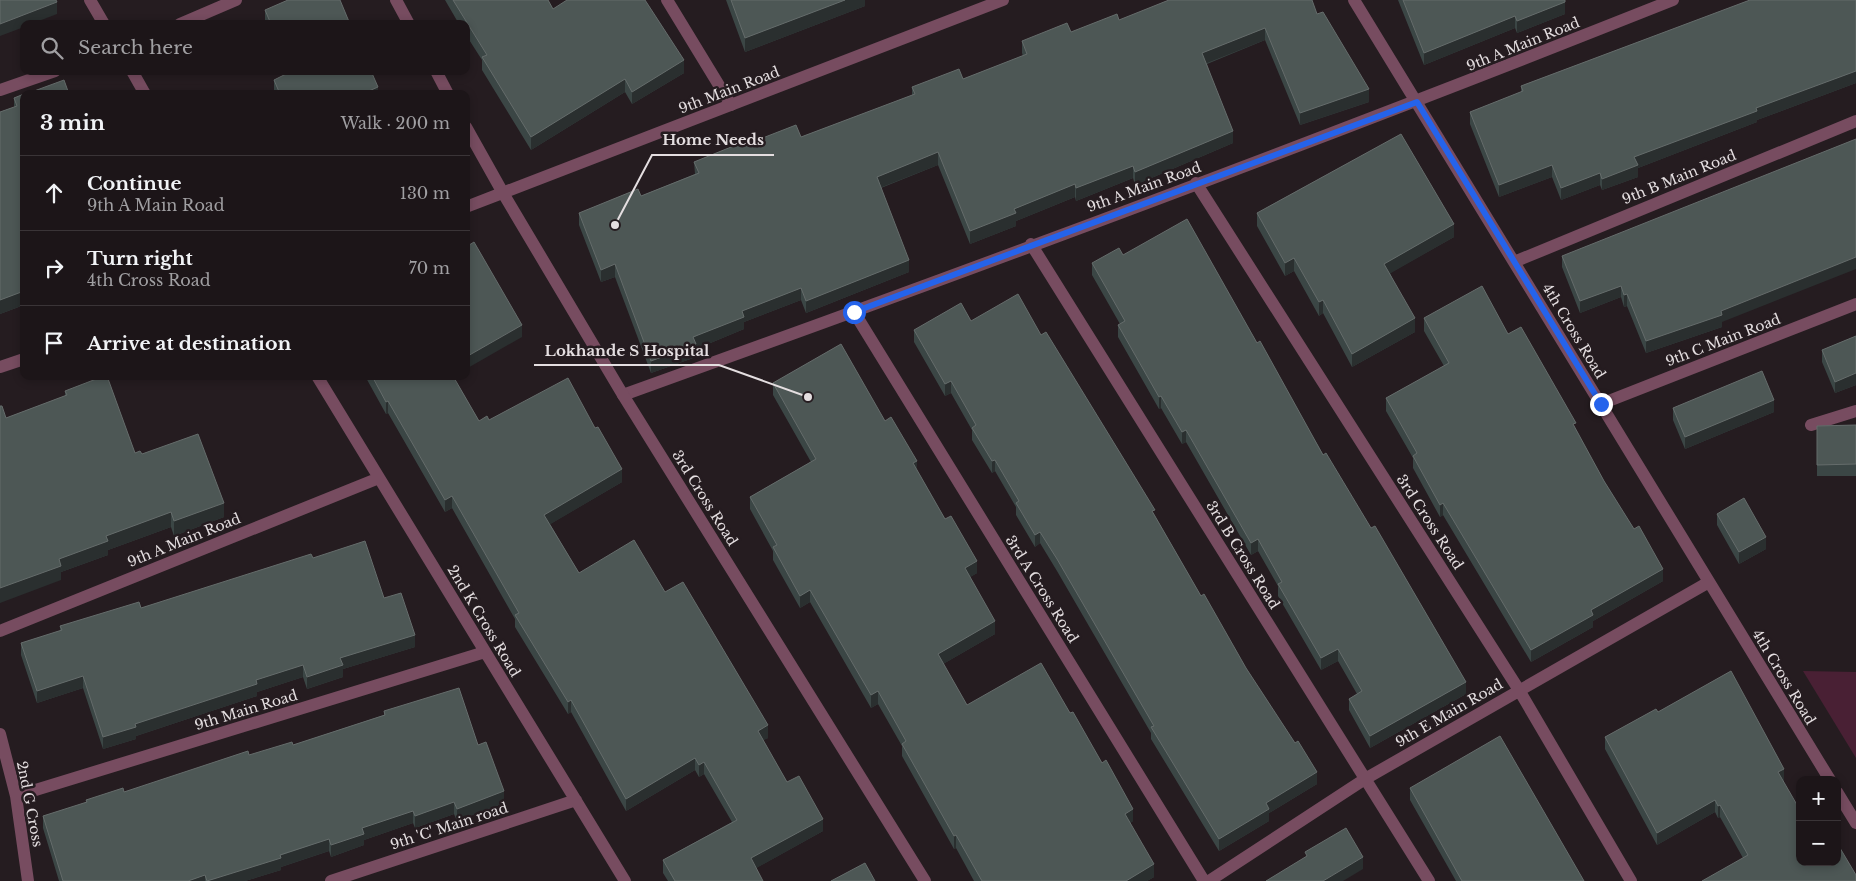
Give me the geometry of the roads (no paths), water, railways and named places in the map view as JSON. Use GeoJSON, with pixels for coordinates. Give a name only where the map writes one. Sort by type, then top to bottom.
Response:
{"type":"FeatureCollection","features":[{"type":"Feature","properties":{"kind":"street"},"geometry":{"type":"LineString","coordinates":[[90,0],[102,20]]}},
{"type":"Feature","properties":{"kind":"street"},"geometry":{"type":"LineString","coordinates":[[189,20],[236,0]]}},
{"type":"Feature","properties":{"kind":"street"},"geometry":{"type":"LineString","coordinates":[[396,0],[408,20]]}},
{"type":"Feature","properties":{"kind":"street"},"geometry":{"type":"LineString","coordinates":[[667,0],[731,105]]}},
{"type":"Feature","properties":{"kind":"street","name":"9th Main Road"},"geometry":{"type":"LineString","coordinates":[[470,205],[1003,0]]}},
{"type":"Feature","properties":{"kind":"street","name":"4th Cross Road"},"geometry":{"type":"LineString","coordinates":[[1354,0],[1828,776]]}},
{"type":"Feature","properties":{"kind":"street","name":"9th A Main Road"},"geometry":{"type":"LineString","coordinates":[[623,395],[854,312],[1031,244],[1417,102],[1673,0]]}},
{"type":"Feature","properties":{"kind":"street"},"geometry":{"type":"LineString","coordinates":[[0,90],[43,75]]}},
{"type":"Feature","properties":{"kind":"street"},"geometry":{"type":"LineString","coordinates":[[134,75],[144,90]]}},
{"type":"Feature","properties":{"kind":"street"},"geometry":{"type":"LineString","coordinates":[[438,75],[446,90]]}},
{"type":"Feature","properties":{"kind":"street","name":"9th B Main Road"},"geometry":{"type":"LineString","coordinates":[[1514,262],[1856,120]]}},
{"type":"Feature","properties":{"kind":"street","name":"3rd Cross Road"},"geometry":{"type":"LineString","coordinates":[[470,134],[502,193],[623,395],[925,881]]}},
{"type":"Feature","properties":{"kind":"street","name":"3rd Cross Road"},"geometry":{"type":"LineString","coordinates":[[1196,183],[1519,690],[1630,881]]}},
{"type":"Feature","properties":{"kind":"street","name":"3rd B Cross Road"},"geometry":{"type":"LineString","coordinates":[[1031,244],[1429,881]]}},
{"type":"Feature","properties":{"kind":"street","name":"9th C Main Road"},"geometry":{"type":"LineString","coordinates":[[1601,404],[1856,304]]}},
{"type":"Feature","properties":{"kind":"street","name":"3rd A Cross Road"},"geometry":{"type":"LineString","coordinates":[[854,312],[1204,881]]}},
{"type":"Feature","properties":{"kind":"street"},"geometry":{"type":"LineString","coordinates":[[0,366],[20,360]]}},
{"type":"Feature","properties":{"kind":"street","name":"2nd K Cross Road"},"geometry":{"type":"LineString","coordinates":[[319,380],[625,881]]}},
{"type":"Feature","properties":{"kind":"street"},"geometry":{"type":"LineString","coordinates":[[1811,424],[1856,411]]}},
{"type":"Feature","properties":{"kind":"street","name":"9th A Main Road"},"geometry":{"type":"LineString","coordinates":[[0,630],[379,478]]}},
{"type":"Feature","properties":{"kind":"street","name":"9th E Main Road"},"geometry":{"type":"LineString","coordinates":[[1210,881],[1365,779],[1709,582]]}},
{"type":"Feature","properties":{"kind":"street","name":"9th Main Road"},"geometry":{"type":"LineString","coordinates":[[16,796],[485,652]]}},
{"type":"Feature","properties":{"kind":"street","name":"2nd G Cross"},"geometry":{"type":"LineString","coordinates":[[0,734],[16,796],[28,881]]}},
{"type":"Feature","properties":{"kind":"street"},"geometry":{"type":"LineString","coordinates":[[1841,799],[1856,823]]}},
{"type":"Feature","properties":{"kind":"street","name":"9th 'C' Main road"},"geometry":{"type":"LineString","coordinates":[[331,881],[576,800]]}},
{"type":"Feature","properties":{"kind":"place","name":"Home Needs"},"geometry":{"type":"Point","coordinates":[615,225]}},
{"type":"Feature","properties":{"kind":"place","name":"Lokhande S Hospital"},"geometry":{"type":"Point","coordinates":[808,397]}}]}
